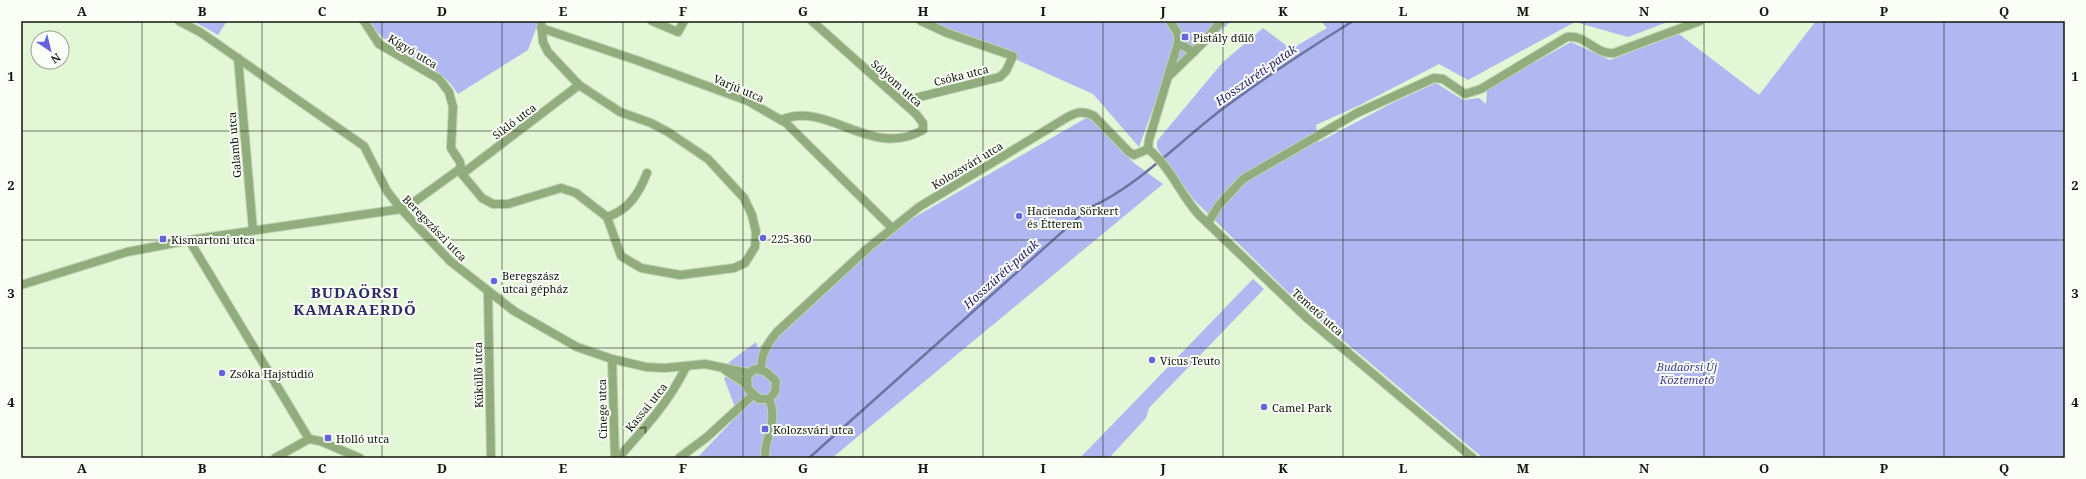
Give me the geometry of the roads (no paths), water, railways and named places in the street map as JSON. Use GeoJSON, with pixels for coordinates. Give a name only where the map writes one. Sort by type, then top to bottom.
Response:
{"type":"FeatureCollection","features":[{"type":"Feature","properties":{"kind":"street","name":"Beregszászi utca"},"geometry":{"type":"LineString","coordinates":[[179,21],[200,32],[364,146],[386,191],[401,209],[450,262],[488,293],[514,311],[560,339],[596,355],[646,367],[686,367],[706,364],[749,373]]}},
{"type":"Feature","properties":{"kind":"street","name":"Kígyó utca"},"geometry":{"type":"LineString","coordinates":[[364,21],[379,44],[439,80],[449,92],[453,107],[451,148],[460,162],[461,171],[482,198],[493,204],[508,204],[561,188],[576,193],[607,217]]}},
{"type":"Feature","properties":{"kind":"street"},"geometry":{"type":"LineString","coordinates":[[652,21],[678,32],[684,21]]}},
{"type":"Feature","properties":{"kind":"street","name":"Sólyom utca"},"geometry":{"type":"LineString","coordinates":[[781,120],[792,115],[814,116],[863,135],[890,139],[911,137],[923,130],[923,123],[904,103],[812,21]]}},
{"type":"Feature","properties":{"kind":"street","name":"Csóka utca"},"geometry":{"type":"LineString","coordinates":[[904,103],[911,99],[1000,77],[1006,71],[1013,56],[947,33],[921,21]]}},
{"type":"Feature","properties":{"kind":"street"},"geometry":{"type":"LineString","coordinates":[[1148,149],[1148,140],[1178,43],[1178,34],[1170,21]]}},
{"type":"Feature","properties":{"kind":"street"},"geometry":{"type":"LineString","coordinates":[[1168,77],[1194,52],[1220,21]]}},
{"type":"Feature","properties":{"kind":"street"},"geometry":{"type":"LineString","coordinates":[[1208,223],[1223,199],[1250,174],[1357,113],[1428,79],[1443,79],[1463,93],[1471,93],[1481,89],[1568,37],[1578,37],[1602,52],[1614,53],[1700,21]]}},
{"type":"Feature","properties":{"kind":"street"},"geometry":{"type":"LineString","coordinates":[[541,25],[543,42],[548,52],[579,85],[620,112],[651,123],[668,132],[708,159],[744,198],[752,214],[756,232],[755,247],[745,263],[734,268],[720,271],[680,275],[641,268],[621,256],[607,217],[614,215],[637,196],[647,173]]}},
{"type":"Feature","properties":{"kind":"street","name":"Varjú utca"},"geometry":{"type":"LineString","coordinates":[[541,25],[748,101],[781,120],[819,155],[892,228]]}},
{"type":"Feature","properties":{"kind":"street"},"geometry":{"type":"LineString","coordinates":[[1178,43],[1194,52]]}},
{"type":"Feature","properties":{"kind":"street","name":"Galamb utca"},"geometry":{"type":"LineString","coordinates":[[238,58],[253,230]]}},
{"type":"Feature","properties":{"kind":"street","name":"Sikló utca"},"geometry":{"type":"LineString","coordinates":[[401,209],[410,205],[461,171],[579,85]]}},
{"type":"Feature","properties":{"kind":"street","name":"Kolozsvári utca"},"geometry":{"type":"LineString","coordinates":[[761,370],[762,355],[768,343],[777,332],[892,228],[919,207],[1073,114],[1087,112],[1102,124],[1126,150],[1134,155],[1148,149]]}},
{"type":"Feature","properties":{"kind":"street","name":"Temető utca"},"geometry":{"type":"LineString","coordinates":[[1148,149],[1165,167],[1184,197],[1208,223],[1308,319],[1473,458]]}},
{"type":"Feature","properties":{"kind":"street"},"geometry":{"type":"LineString","coordinates":[[21,285],[127,252],[189,240],[401,209]]}},
{"type":"Feature","properties":{"kind":"street"},"geometry":{"type":"LineString","coordinates":[[189,240],[309,439]]}},
{"type":"Feature","properties":{"kind":"street","name":"Küküllő utca"},"geometry":{"type":"LineString","coordinates":[[488,293],[491,458]]}},
{"type":"Feature","properties":{"kind":"street","name":"Cinege utca"},"geometry":{"type":"LineString","coordinates":[[612,359],[615,458]]}},
{"type":"Feature","properties":{"kind":"street"},"geometry":{"type":"LineString","coordinates":[[720,366],[746,384],[753,395],[759,399],[769,399],[775,392],[776,381],[761,370],[753,370],[749,373],[746,384]]}},
{"type":"Feature","properties":{"kind":"street","name":"Kassai utca"},"geometry":{"type":"LineString","coordinates":[[618,458],[661,409],[677,387],[686,367]]}},
{"type":"Feature","properties":{"kind":"street"},"geometry":{"type":"LineString","coordinates":[[679,458],[712,434],[753,395]]}},
{"type":"Feature","properties":{"kind":"street"},"geometry":{"type":"LineString","coordinates":[[765,458],[765,448],[773,420],[773,412],[769,399]]}},
{"type":"Feature","properties":{"kind":"street"},"geometry":{"type":"LineString","coordinates":[[275,458],[309,439],[320,441],[360,458]]}},
{"type":"Feature","properties":{"kind":"waterway","name":"Hosszúréti-patak"},"geometry":{"type":"LineString","coordinates":[[809,458],[1089,208],[1107,199],[1141,176],[1221,110],[1303,53],[1353,21]]}},
{"type":"Feature","properties":{"kind":"place","name":"Pistály dűlő"},"geometry":{"type":"Point","coordinates":[1185,37]}},
{"type":"Feature","properties":{"kind":"place","name":"Hacienda Sörkert és Étterem"},"geometry":{"type":"Point","coordinates":[1019,216]}},
{"type":"Feature","properties":{"kind":"place","name":"225-360"},"geometry":{"type":"Point","coordinates":[763,238]}},
{"type":"Feature","properties":{"kind":"place","name":"Kismartoni utca"},"geometry":{"type":"Point","coordinates":[163,239]}},
{"type":"Feature","properties":{"kind":"place","name":"Beregszász utcai gépház"},"geometry":{"type":"Point","coordinates":[494,281]}},
{"type":"Feature","properties":{"kind":"place","name":"Vicus Teuto"},"geometry":{"type":"Point","coordinates":[1152,360]}},
{"type":"Feature","properties":{"kind":"place","name":"Zsóka Hajstúdió"},"geometry":{"type":"Point","coordinates":[222,373]}},
{"type":"Feature","properties":{"kind":"place","name":"Camel Park"},"geometry":{"type":"Point","coordinates":[1264,407]}},
{"type":"Feature","properties":{"kind":"place","name":"Kolozsvári utca"},"geometry":{"type":"Point","coordinates":[765,429]}},
{"type":"Feature","properties":{"kind":"place","name":"Holló utca"},"geometry":{"type":"Point","coordinates":[328,438]}},
{"type":"Feature","properties":{"kind":"district","name":"BUDAÖRSI KAMARAERDŐ"},"geometry":{"type":"Point","coordinates":[355,300]}},
{"type":"Feature","properties":{"kind":"park label","name":"Budaörsi Új Köztemető"},"geometry":{"type":"Point","coordinates":[1687,372]}}]}
